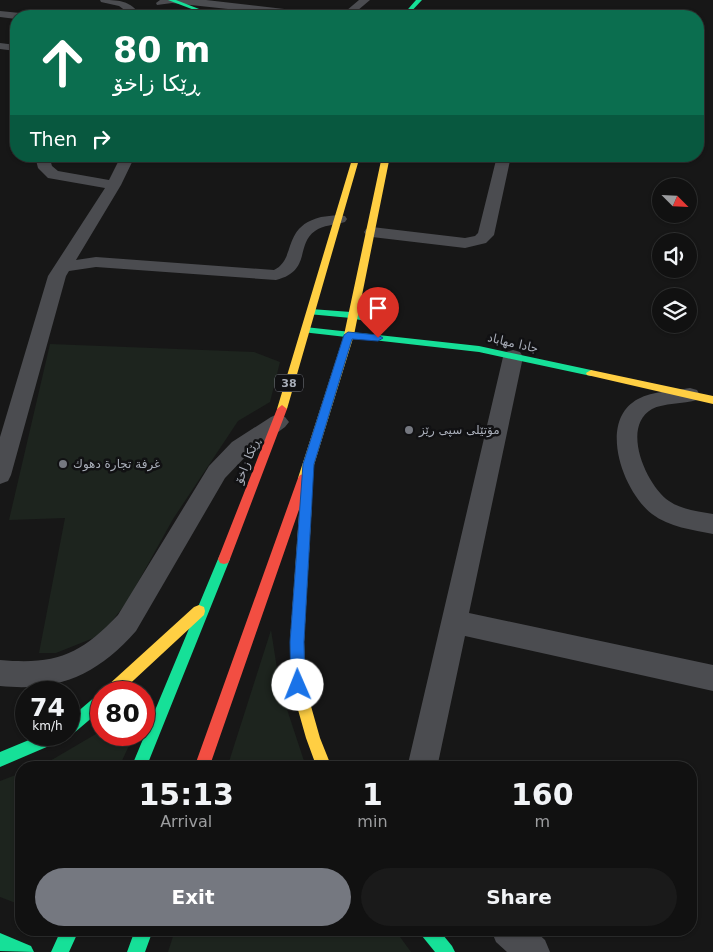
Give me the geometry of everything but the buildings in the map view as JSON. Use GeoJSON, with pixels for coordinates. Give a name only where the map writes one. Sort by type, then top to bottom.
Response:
{"type":"FeatureCollection","features":[{"type":"Feature","properties":{"kind":"main road"},"geometry":{"type":"LineString","coordinates":[[409,10],[419,0]]}},
{"type":"Feature","properties":{"kind":"main road"},"geometry":{"type":"LineString","coordinates":[[165,1],[181,10]]}},
{"type":"Feature","properties":{"kind":"main road"},"geometry":{"type":"LineString","coordinates":[[165,1],[194,10]]}},
{"type":"Feature","properties":{"kind":"main road"},"geometry":{"type":"LineString","coordinates":[[353,162],[354,170]]}},
{"type":"Feature","properties":{"kind":"main road","name":"ڕێکا زاخۆ"},"geometry":{"type":"LineString","coordinates":[[141,761],[206,605],[278,422],[356,162]]}},
{"type":"Feature","properties":{"kind":"main road"},"geometry":{"type":"LineString","coordinates":[[203,761],[309,464],[348,335],[351,315],[372,232],[385,162]]}},
{"type":"Feature","properties":{"kind":"main road"},"geometry":{"type":"LineString","coordinates":[[311,312],[351,315],[388,323]]}},
{"type":"Feature","properties":{"kind":"main road","name":"جادا مهاباد"},"geometry":{"type":"LineString","coordinates":[[305,330],[479,349],[713,400]]}},
{"type":"Feature","properties":{"kind":"main road"},"geometry":{"type":"LineString","coordinates":[[423,331],[442,335],[479,349]]}},
{"type":"Feature","properties":{"kind":"main road"},"geometry":{"type":"LineString","coordinates":[[309,464],[297,642],[298,685],[313,738],[322,761]]}},
{"type":"Feature","properties":{"kind":"main road"},"geometry":{"type":"LineString","coordinates":[[123,681],[206,605]]}},
{"type":"Feature","properties":{"kind":"main road"},"geometry":{"type":"LineString","coordinates":[[80,719],[90,710]]}},
{"type":"Feature","properties":{"kind":"main road"},"geometry":{"type":"LineString","coordinates":[[0,760],[32,746]]}},
{"type":"Feature","properties":{"kind":"main road"},"geometry":{"type":"LineString","coordinates":[[60,952],[67,936]]}},
{"type":"Feature","properties":{"kind":"main road"},"geometry":{"type":"LineString","coordinates":[[136,952],[142,936]]}},
{"type":"Feature","properties":{"kind":"main road"},"geometry":{"type":"LineString","coordinates":[[433,936],[446,952]]}},
{"type":"Feature","properties":{"kind":"main road"},"geometry":{"type":"LineString","coordinates":[[0,942],[25,952]]}},
{"type":"Feature","properties":{"kind":"street"},"geometry":{"type":"LineString","coordinates":[[105,0],[120,3],[131,10]]}},
{"type":"Feature","properties":{"kind":"street"},"geometry":{"type":"LineString","coordinates":[[165,1],[275,10],[288,0]]}},
{"type":"Feature","properties":{"kind":"street"},"geometry":{"type":"LineString","coordinates":[[353,10],[365,0]]}},
{"type":"Feature","properties":{"kind":"street"},"geometry":{"type":"LineString","coordinates":[[44,162],[45,168],[54,175],[114,185]]}},
{"type":"Feature","properties":{"kind":"street"},"geometry":{"type":"LineString","coordinates":[[0,475],[52,288],[62,267],[114,185],[125,162]]}},
{"type":"Feature","properties":{"kind":"street"},"geometry":{"type":"LineString","coordinates":[[372,232],[465,243],[480,240],[486,235],[503,162]]}},
{"type":"Feature","properties":{"kind":"street"},"geometry":{"type":"LineString","coordinates":[[62,267],[96,262],[276,275],[290,268],[305,232],[315,225],[339,220]]}},
{"type":"Feature","properties":{"kind":"street"},"geometry":{"type":"LineString","coordinates":[[424,761],[456,622],[512,357]]}},
{"type":"Feature","properties":{"kind":"street"},"geometry":{"type":"LineString","coordinates":[[690,395],[645,404],[632,415],[626,436],[628,458],[641,487],[657,505],[677,516],[713,524]]}},
{"type":"Feature","properties":{"kind":"street"},"geometry":{"type":"LineString","coordinates":[[0,674],[25,677],[64,670],[82,662],[115,638],[127,623],[217,472],[240,448],[278,422]]}},
{"type":"Feature","properties":{"kind":"street"},"geometry":{"type":"LineString","coordinates":[[456,622],[713,678]]}},
{"type":"Feature","properties":{"kind":"street"},"geometry":{"type":"LineString","coordinates":[[515,936],[533,952]]}},
{"type":"Feature","properties":{"kind":"shaded area"},"geometry":{"type":"Polygon","coordinates":[[[50,344],[254,352],[280,362],[270,402],[238,421],[173,519],[127,602],[101,635],[56,653],[39,653],[65,518],[9,520],[50,344]]]}},
{"type":"Feature","properties":{"kind":"shaded area"},"geometry":{"type":"Polygon","coordinates":[[[271,630],[280,688],[304,761],[229,761],[271,630]]]}},
{"type":"Feature","properties":{"kind":"shaded area"},"geometry":{"type":"Polygon","coordinates":[[[90,737],[90,746],[129,746],[122,761],[50,761],[75,746],[80,746],[80,743],[90,737]]]}},
{"type":"Feature","properties":{"kind":"shaded area"},"geometry":{"type":"Polygon","coordinates":[[[15,775],[15,903],[0,897],[0,781],[15,775]]]}},
{"type":"Feature","properties":{"kind":"shaded area"},"geometry":{"type":"Polygon","coordinates":[[[173,936],[399,936],[411,952],[168,952],[173,936]]]}},
{"type":"Feature","properties":{"kind":"traffic: fast"},"geometry":{"type":"LineString","coordinates":[[171,0],[198,10]]}},
{"type":"Feature","properties":{"kind":"traffic: fast"},"geometry":{"type":"LineString","coordinates":[[410,10],[419,0]]}},
{"type":"Feature","properties":{"kind":"traffic: fast"},"geometry":{"type":"LineString","coordinates":[[311,312],[351,315],[379,321]]}},
{"type":"Feature","properties":{"kind":"traffic: fast"},"geometry":{"type":"LineString","coordinates":[[305,330],[479,349],[591,373]]}},
{"type":"Feature","properties":{"kind":"traffic: fast"},"geometry":{"type":"LineString","coordinates":[[141,761],[224,559]]}},
{"type":"Feature","properties":{"kind":"traffic: fast"},"geometry":{"type":"LineString","coordinates":[[80,719],[90,710]]}},
{"type":"Feature","properties":{"kind":"traffic: fast"},"geometry":{"type":"LineString","coordinates":[[0,760],[32,746]]}},
{"type":"Feature","properties":{"kind":"traffic: fast"},"geometry":{"type":"LineString","coordinates":[[60,952],[67,936]]}},
{"type":"Feature","properties":{"kind":"traffic: fast"},"geometry":{"type":"LineString","coordinates":[[136,952],[142,936]]}},
{"type":"Feature","properties":{"kind":"traffic: fast"},"geometry":{"type":"LineString","coordinates":[[433,936],[446,952]]}},
{"type":"Feature","properties":{"kind":"traffic: fast"},"geometry":{"type":"LineString","coordinates":[[0,942],[25,952]]}},
{"type":"Feature","properties":{"kind":"traffic: slow"},"geometry":{"type":"LineString","coordinates":[[282,409],[355,162]]}},
{"type":"Feature","properties":{"kind":"traffic: slow"},"geometry":{"type":"LineString","coordinates":[[304,478],[349,335],[385,162]]}},
{"type":"Feature","properties":{"kind":"traffic: slow"},"geometry":{"type":"LineString","coordinates":[[591,373],[713,400]]}},
{"type":"Feature","properties":{"kind":"traffic: slow"},"geometry":{"type":"LineString","coordinates":[[306,501],[297,642],[298,685],[313,738],[322,761]]}},
{"type":"Feature","properties":{"kind":"traffic: slow"},"geometry":{"type":"LineString","coordinates":[[123,681],[199,611]]}},
{"type":"Feature","properties":{"kind":"traffic: jam"},"geometry":{"type":"LineString","coordinates":[[224,559],[282,409]]}},
{"type":"Feature","properties":{"kind":"traffic: jam"},"geometry":{"type":"LineString","coordinates":[[203,761],[304,478]]}},
{"type":"Feature","properties":{"kind":"place","name":"مۆتێلی سپی رێز"},"geometry":{"type":"Point","coordinates":[409,430]}},
{"type":"Feature","properties":{"kind":"place","name":"غرفة تجارة دهوك"},"geometry":{"type":"Point","coordinates":[63,464]}},
{"type":"Feature","properties":{"kind":"route"},"geometry":{"type":"LineString","coordinates":[[298,685],[297,642],[301,556],[309,464],[348,335],[378,338]]}}]}
